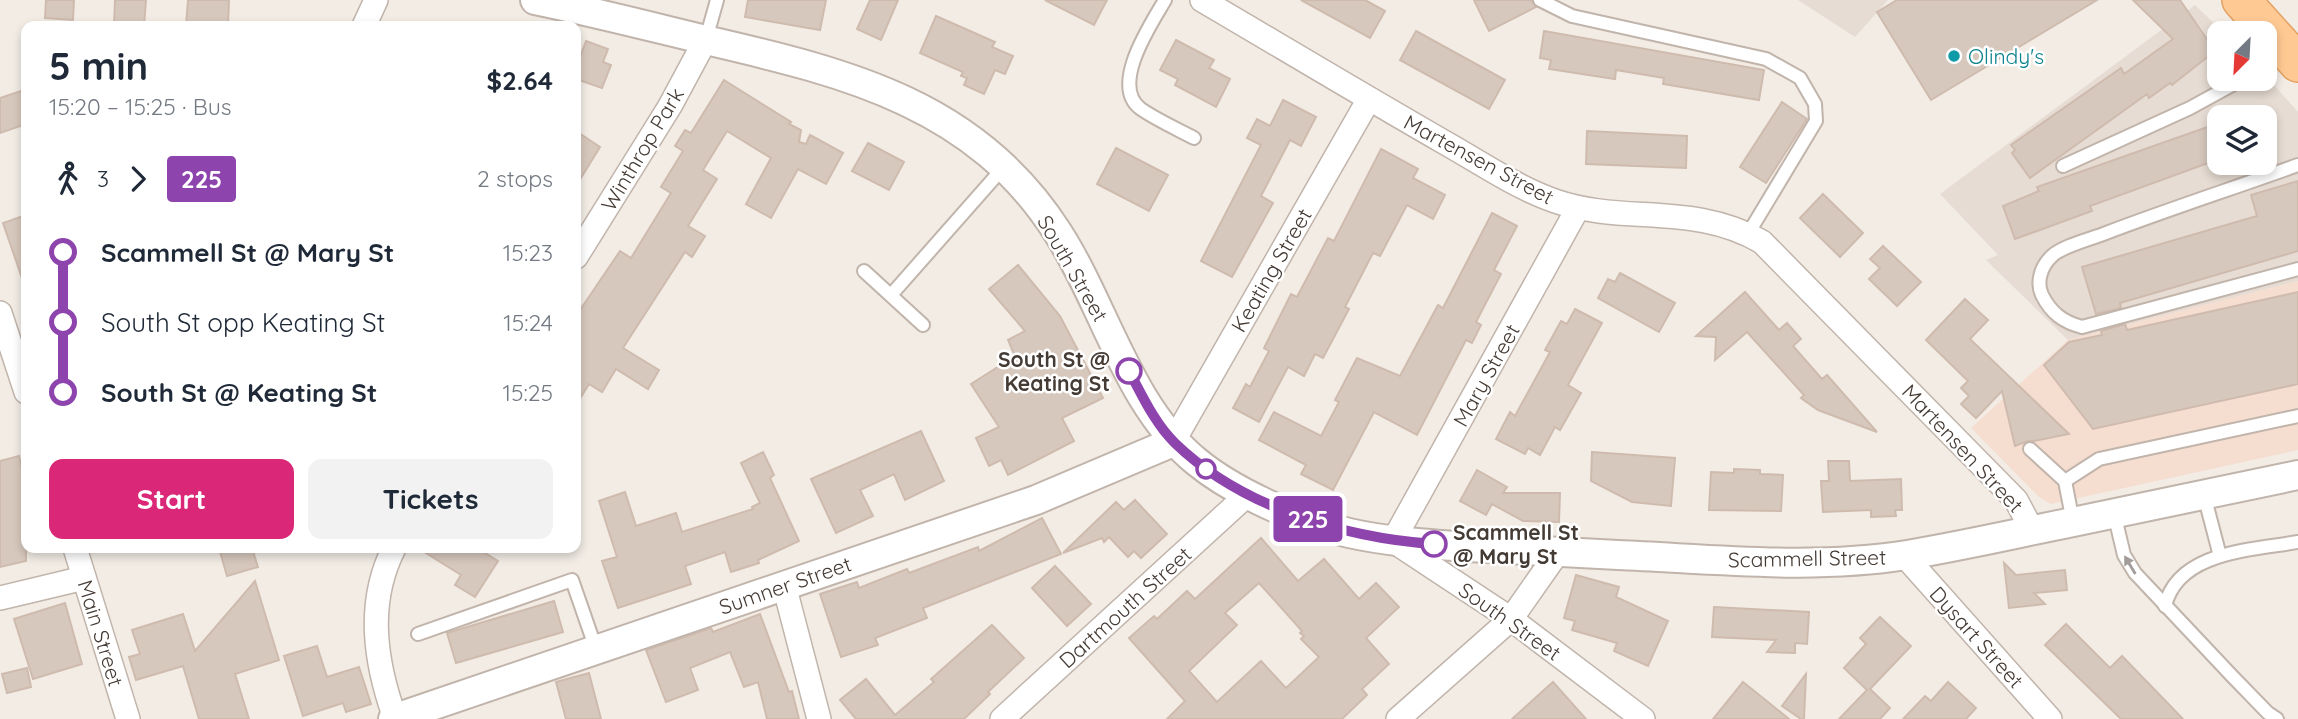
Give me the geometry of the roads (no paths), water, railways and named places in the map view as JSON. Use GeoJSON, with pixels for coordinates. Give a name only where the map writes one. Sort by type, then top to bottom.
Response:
{"type":"FeatureCollection","features":[{"type":"Feature","properties":{"kind":"main road"},"geometry":{"type":"LineString","coordinates":[[2241,0],[2284,61]]}},
{"type":"Feature","properties":{"kind":"street"},"geometry":{"type":"LineString","coordinates":[[366,21],[376,0]]}},
{"type":"Feature","properties":{"kind":"street","name":"South Street"},"geometry":{"type":"LineString","coordinates":[[535,0],[610,15],[779,56],[854,79],[907,101],[951,124],[987,152],[1027,192],[1057,231],[1150,409],[1173,442],[1208,470],[1247,495],[1334,529],[1393,541],[1511,619],[1643,719]]}},
{"type":"Feature","properties":{"kind":"street","name":"Martensen Street"},"geometry":{"type":"LineString","coordinates":[[1202,0],[1369,99],[1552,200],[1578,208],[1690,217],[1732,227],[1748,234],[1773,252],[2016,499],[2032,530]]}},
{"type":"Feature","properties":{"kind":"street","name":"Winthrop Park"},"geometry":{"type":"LineString","coordinates":[[581,249],[670,106],[706,39]]}},
{"type":"Feature","properties":{"kind":"street","name":"Keating Street"},"geometry":{"type":"LineString","coordinates":[[1173,442],[1369,99]]}},
{"type":"Feature","properties":{"kind":"street","name":"Mary Street"},"geometry":{"type":"LineString","coordinates":[[1393,541],[1578,208]]}},
{"type":"Feature","properties":{"kind":"street"},"geometry":{"type":"LineString","coordinates":[[0,313],[21,377]]}},
{"type":"Feature","properties":{"kind":"street","name":"Sumner Street"},"geometry":{"type":"LineString","coordinates":[[400,718],[1035,500],[1173,442]]}},
{"type":"Feature","properties":{"kind":"street","name":"Scammell Street"},"geometry":{"type":"LineString","coordinates":[[1393,541],[1558,552],[1833,562],[1904,555],[2298,475]]}},
{"type":"Feature","properties":{"kind":"street","name":"Dartmouth Street"},"geometry":{"type":"LineString","coordinates":[[1002,719],[1247,495]]}},
{"type":"Feature","properties":{"kind":"street"},"geometry":{"type":"LineString","coordinates":[[1398,719],[1511,619],[1558,552]]}},
{"type":"Feature","properties":{"kind":"street","name":"Main Street"},"geometry":{"type":"LineString","coordinates":[[76,553],[128,719]]}},
{"type":"Feature","properties":{"kind":"street"},"geometry":{"type":"LineString","coordinates":[[392,553],[380,582],[376,620],[382,677],[400,718]]}},
{"type":"Feature","properties":{"kind":"street","name":"Dysart Street"},"geometry":{"type":"LineString","coordinates":[[1904,555],[2050,719]]}},
{"type":"Feature","properties":{"kind":"street"},"geometry":{"type":"LineString","coordinates":[[0,598],[84,578]]}},
{"type":"Feature","properties":{"kind":"street"},"geometry":{"type":"LineString","coordinates":[[784,584],[819,719]]}},
{"type":"Feature","properties":{"kind":"lane"},"geometry":{"type":"LineString","coordinates":[[706,39],[717,0]]}},
{"type":"Feature","properties":{"kind":"lane"},"geometry":{"type":"LineString","coordinates":[[1165,0],[1138,48],[1129,85],[1139,108],[1194,138]]}},
{"type":"Feature","properties":{"kind":"lane"},"geometry":{"type":"LineString","coordinates":[[1540,0],[1573,16],[1766,59],[1800,78],[1815,104],[1816,121],[1748,234]]}},
{"type":"Feature","properties":{"kind":"lane"},"geometry":{"type":"LineString","coordinates":[[2063,166],[2220,91]]}},
{"type":"Feature","properties":{"kind":"lane"},"geometry":{"type":"LineString","coordinates":[[2298,165],[2178,206],[2053,255],[2040,274],[2039,290],[2057,316],[2082,327],[2298,269]]}},
{"type":"Feature","properties":{"kind":"lane"},"geometry":{"type":"LineString","coordinates":[[891,295],[1003,168]]}},
{"type":"Feature","properties":{"kind":"lane"},"geometry":{"type":"LineString","coordinates":[[864,271],[923,325]]}},
{"type":"Feature","properties":{"kind":"lane"},"geometry":{"type":"LineString","coordinates":[[2065,481],[2099,459],[2298,416]]}},
{"type":"Feature","properties":{"kind":"lane"},"geometry":{"type":"LineString","coordinates":[[2030,450],[2065,481],[2073,522]]}},
{"type":"Feature","properties":{"kind":"lane"},"geometry":{"type":"LineString","coordinates":[[2204,495],[2220,556]]}},
{"type":"Feature","properties":{"kind":"lane"},"geometry":{"type":"LineString","coordinates":[[2114,513],[2129,565],[2165,606],[2268,713],[2277,719]]}},
{"type":"Feature","properties":{"kind":"lane"},"geometry":{"type":"LineString","coordinates":[[2165,606],[2172,587],[2189,570],[2220,556],[2298,542]]}},
{"type":"Feature","properties":{"kind":"lane"},"geometry":{"type":"LineString","coordinates":[[418,634],[572,580],[596,649]]}},
{"type":"Feature","properties":{"kind":"place","name":"Olindy's"},"geometry":{"type":"Point","coordinates":[1954,56]}},
{"type":"Feature","properties":{"kind":"place","name":"South St @ Keating St"},"geometry":{"type":"Point","coordinates":[1129,371]}},
{"type":"Feature","properties":{"kind":"place","name":"Scammell St @ Mary St"},"geometry":{"type":"Point","coordinates":[1434,544]}}]}
